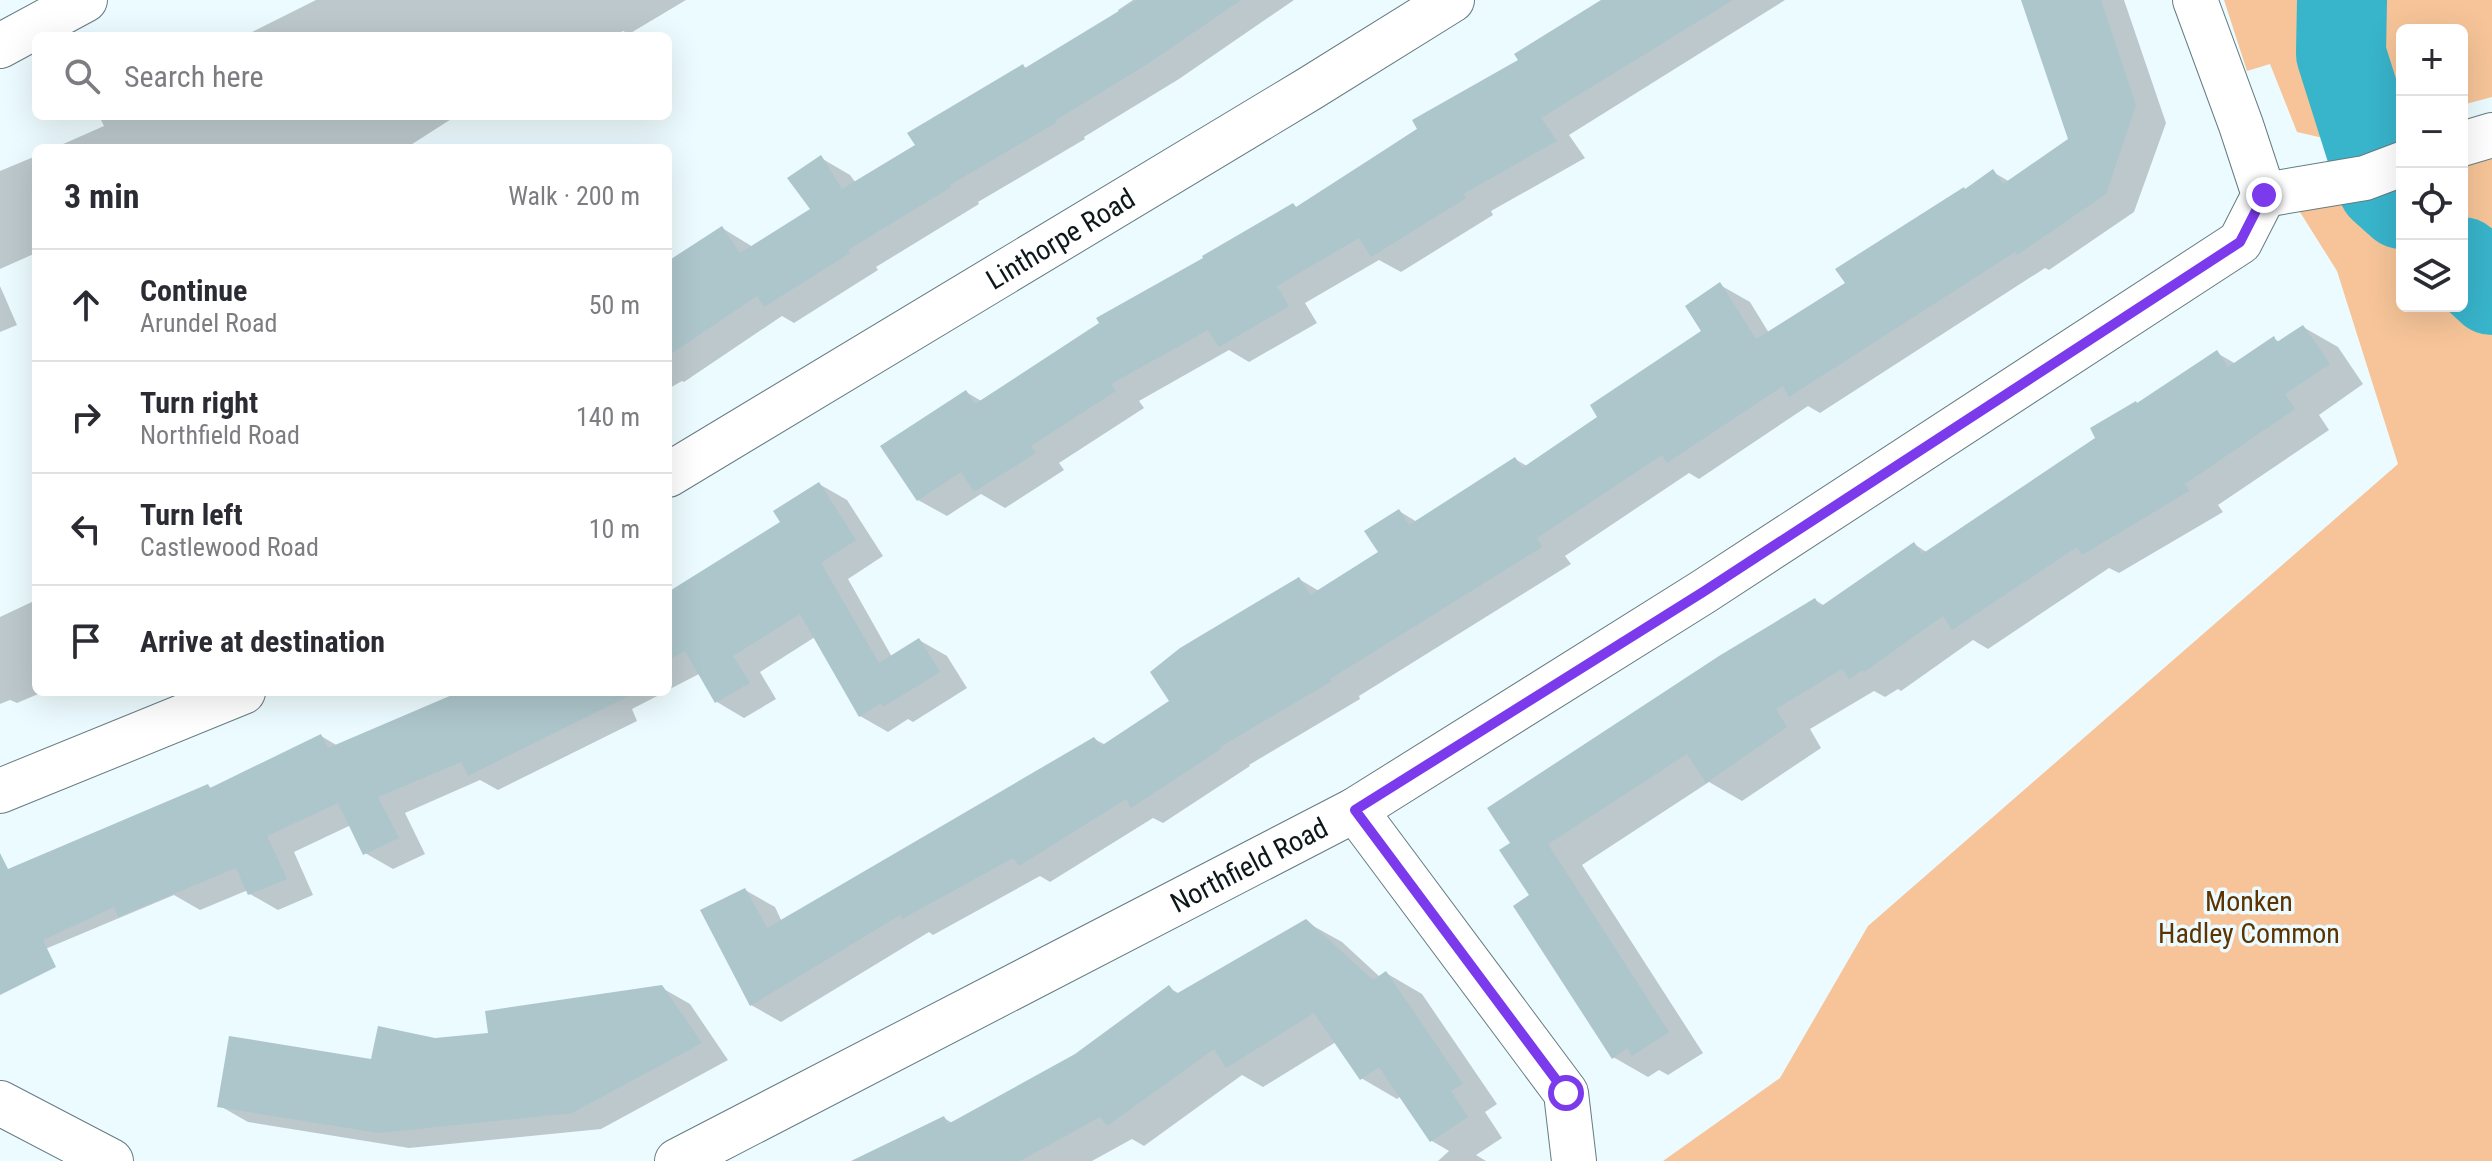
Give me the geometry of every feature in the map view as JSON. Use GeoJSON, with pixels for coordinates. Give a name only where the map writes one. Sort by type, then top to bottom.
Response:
{"type":"FeatureCollection","features":[{"type":"Feature","properties":{"kind":"street"},"geometry":{"type":"LineString","coordinates":[[0,46],[85,0]]}},
{"type":"Feature","properties":{"kind":"street","name":"Linthorpe Road"},"geometry":{"type":"LineString","coordinates":[[672,473],[1452,0]]}},
{"type":"Feature","properties":{"kind":"street"},"geometry":{"type":"LineString","coordinates":[[2195,0],[2264,195],[2386,170]]}},
{"type":"Feature","properties":{"kind":"street"},"geometry":{"type":"LineString","coordinates":[[2468,142],[2492,135]]}},
{"type":"Feature","properties":{"kind":"street","name":"Northfield Road"},"geometry":{"type":"LineString","coordinates":[[677,1161],[1355,810],[1703,592],[2240,242],[2264,195]]}},
{"type":"Feature","properties":{"kind":"street"},"geometry":{"type":"LineString","coordinates":[[0,791],[233,696]]}},
{"type":"Feature","properties":{"kind":"street"},"geometry":{"type":"LineString","coordinates":[[1355,810],[1566,1093],[1574,1161]]}},
{"type":"Feature","properties":{"kind":"street"},"geometry":{"type":"LineString","coordinates":[[0,1103],[111,1161]]}},
{"type":"Feature","properties":{"kind":"green space"},"geometry":{"type":"Polygon","coordinates":[[[2224,0],[2492,0],[2492,97],[2468,103],[2468,24],[2396,24],[2396,123],[2332,140],[2297,132],[2270,64],[2247,71],[2224,0]]]}},
{"type":"Feature","properties":{"kind":"green space","name":"Monken Hadley Common"},"geometry":{"type":"Polygon","coordinates":[[[2492,135],[2492,1161],[1663,1161],[1780,1078],[1868,926],[2398,464],[2337,271],[2288,193],[2396,166],[2396,312],[2468,312],[2468,143],[2492,135]]]}},
{"type":"Feature","properties":{"kind":"building"},"geometry":{"type":"Polygon","coordinates":[[[1137,0],[1241,0],[1149,63],[950,185],[764,307],[757,296],[672,353],[672,258],[722,226],[740,253],[810,209],[787,178],[821,155],[842,189],[915,145],[907,133],[1023,64],[1025,68],[1137,0]]]}},
{"type":"Feature","properties":{"kind":"building"},"geometry":{"type":"Polygon","coordinates":[[[1601,0],[1733,0],[1541,118],[1557,141],[1463,194],[1466,198],[1371,257],[1359,238],[1277,286],[1289,306],[1219,347],[1208,330],[1111,384],[1116,391],[1031,446],[1036,453],[974,492],[961,472],[917,501],[880,446],[966,390],[975,404],[1099,323],[1096,318],[1293,203],[1296,207],[1417,129],[1412,120],[1518,60],[1514,54],[1601,0]]]}},
{"type":"Feature","properties":{"kind":"building"},"geometry":{"type":"Polygon","coordinates":[[[2021,0],[2101,0],[2136,105],[2106,194],[2017,255],[2015,252],[1789,397],[1783,386],[1667,463],[1662,455],[1537,538],[1542,547],[1330,679],[1332,681],[1220,747],[1131,808],[1126,799],[1019,866],[1013,858],[902,919],[900,915],[750,1006],[700,910],[745,888],[767,928],[1094,737],[1101,746],[1169,701],[1150,672],[1180,648],[1299,577],[1310,595],[1378,552],[1364,531],[1399,509],[1409,525],[1515,457],[1522,468],[1597,417],[1590,405],[1701,331],[1685,306],[1720,282],[1756,339],[1845,283],[1835,269],[1993,169],[2003,184],[2068,139],[2021,0]]]}},
{"type":"Feature","properties":{"kind":"building"},"geometry":{"type":"Polygon","coordinates":[[[2303,325],[2330,364],[2285,394],[2295,409],[2185,484],[2189,491],[2082,555],[2077,547],[1952,630],[1943,616],[1864,672],[1849,679],[1842,669],[1776,709],[1787,727],[1706,783],[1687,754],[1548,844],[1669,1032],[1632,1056],[1627,1048],[1612,1059],[1513,906],[1529,895],[1499,850],[1510,843],[1487,808],[1719,656],[1815,598],[1820,607],[1914,542],[1922,554],[2095,438],[2090,428],[2137,403],[2217,350],[2228,367],[2274,336],[2277,342],[2303,325]]]}},
{"type":"Feature","properties":{"kind":"building"},"geometry":{"type":"Polygon","coordinates":[[[819,482],[856,540],[821,563],[879,663],[919,638],[940,672],[883,707],[881,703],[859,717],[800,614],[733,656],[750,683],[715,703],[685,651],[672,658],[672,590],[780,522],[773,511],[819,482]]]}},
{"type":"Feature","properties":{"kind":"building"},"geometry":{"type":"Polygon","coordinates":[[[450,696],[629,696],[468,776],[461,762],[378,797],[399,838],[363,855],[338,803],[267,836],[287,879],[248,895],[236,868],[118,917],[114,907],[43,940],[56,967],[0,995],[0,853],[8,869],[208,784],[210,788],[321,734],[328,748],[450,696]]]}},
{"type":"Feature","properties":{"kind":"building"},"geometry":{"type":"Polygon","coordinates":[[[1306,919],[1373,980],[1386,971],[1463,1084],[1451,1091],[1468,1117],[1430,1142],[1379,1067],[1360,1080],[1314,1013],[1226,1068],[1214,1049],[1107,1126],[1100,1117],[1020,1161],[851,1161],[944,1116],[948,1124],[1075,1054],[1169,985],[1176,994],[1306,919]]]}},
{"type":"Feature","properties":{"kind":"building"},"geometry":{"type":"Polygon","coordinates":[[[662,985],[702,1043],[572,1113],[379,1133],[217,1107],[229,1036],[371,1059],[378,1026],[435,1038],[488,1033],[485,1011],[662,985]]]}},
{"type":"Feature","properties":{"kind":"waterway"},"geometry":{"type":"LineString","coordinates":[[2342,0],[2341,54],[2383,187],[2396,199]]}},
{"type":"Feature","properties":{"kind":"waterway"},"geometry":{"type":"LineString","coordinates":[[2468,268],[2492,290]]}},
{"type":"Feature","properties":{"kind":"route"},"geometry":{"type":"LineString","coordinates":[[1566,1093],[1355,810],[1703,592],[2240,242],[2264,195]]}}]}
